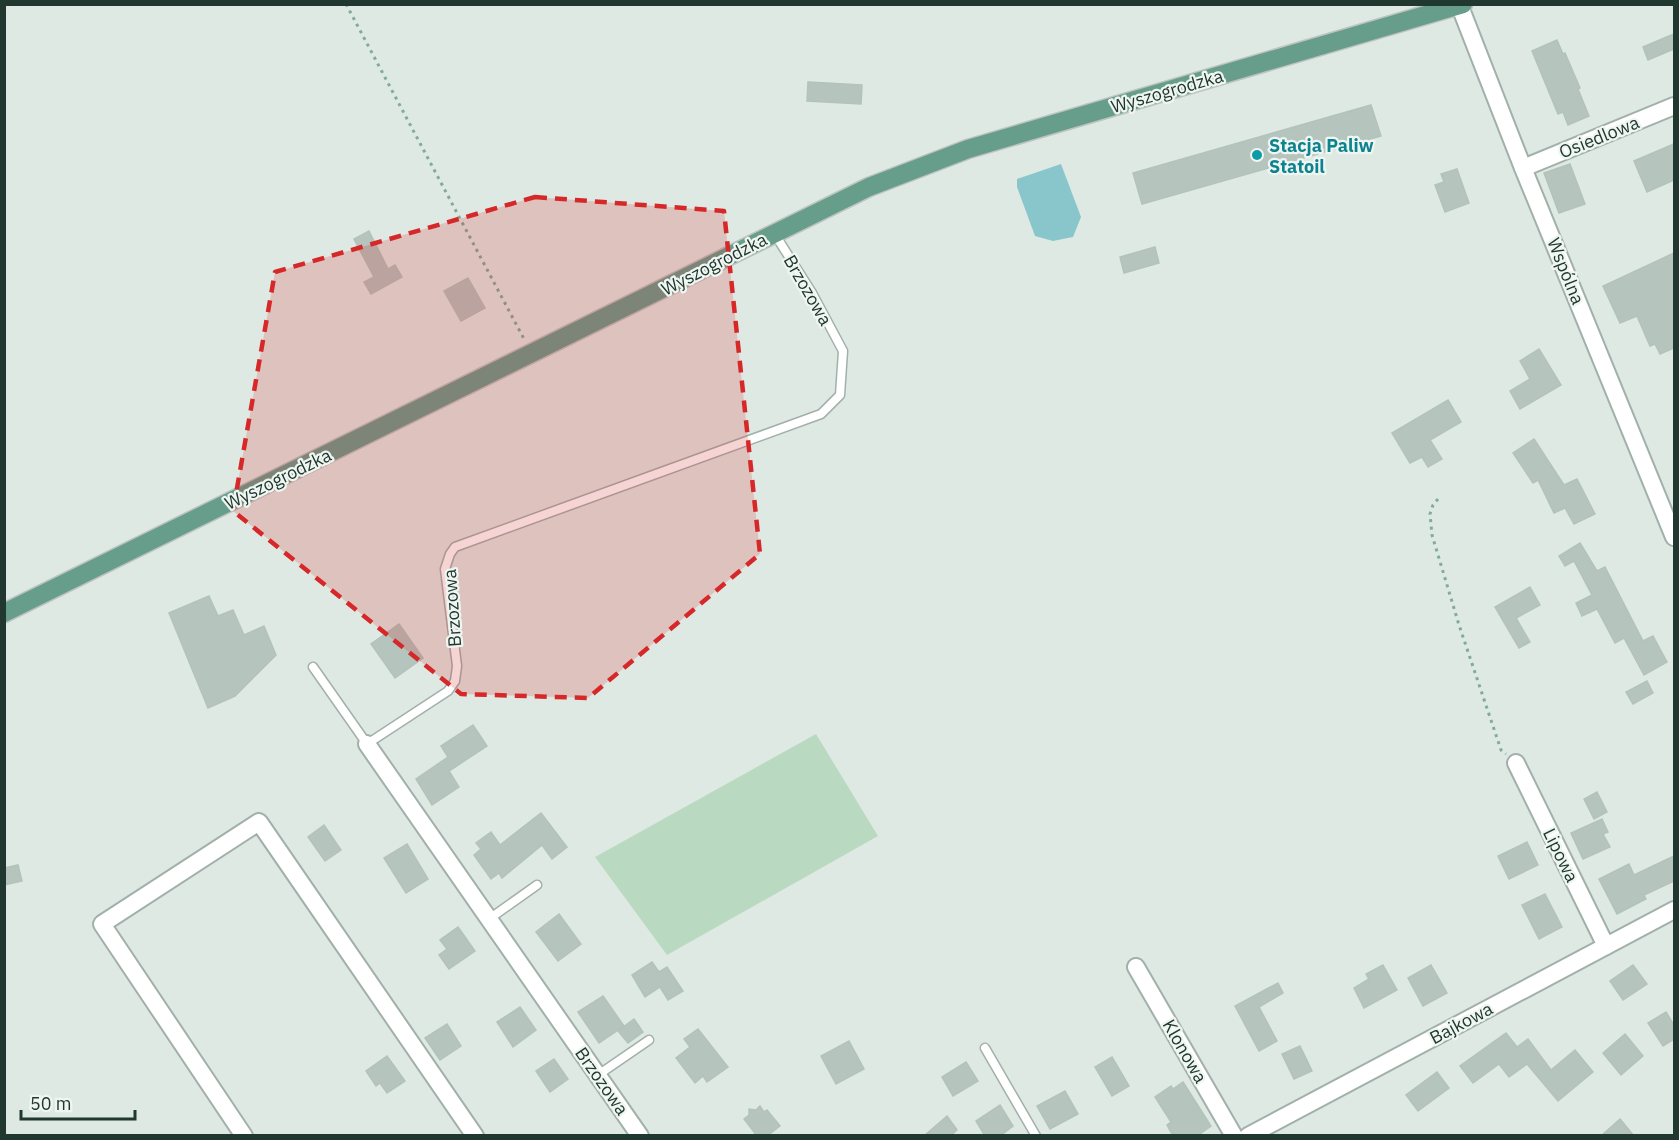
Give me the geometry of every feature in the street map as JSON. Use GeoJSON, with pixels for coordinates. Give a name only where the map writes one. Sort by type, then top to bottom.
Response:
{"type":"FeatureCollection","features":[{"type":"Feature","properties":{"kind":"main road","name":"Wyszogrodzka"},"geometry":{"type":"LineString","coordinates":[[4,613],[869,188],[968,149],[1460,5]]}},
{"type":"Feature","properties":{"kind":"street","name":"Wspólna"},"geometry":{"type":"LineString","coordinates":[[1460,5],[1523,168],[1674,537]]}},
{"type":"Feature","properties":{"kind":"street","name":"Osiedlowa"},"geometry":{"type":"LineString","coordinates":[[1523,168],[1674,106]]}},
{"type":"Feature","properties":{"kind":"street","name":"Brzozowa"},"geometry":{"type":"LineString","coordinates":[[367,744],[640,1136]]}},
{"type":"Feature","properties":{"kind":"street","name":"Lipowa"},"geometry":{"type":"LineString","coordinates":[[1516,763],[1606,946]]}},
{"type":"Feature","properties":{"kind":"street"},"geometry":{"type":"LineString","coordinates":[[244,1136],[102,924],[259,822],[475,1136]]}},
{"type":"Feature","properties":{"kind":"street","name":"Bajkowa"},"geometry":{"type":"LineString","coordinates":[[1248,1136],[1674,910]]}},
{"type":"Feature","properties":{"kind":"street","name":"Klonowa"},"geometry":{"type":"LineString","coordinates":[[1136,967],[1234,1136]]}},
{"type":"Feature","properties":{"kind":"lane","name":"Brzozowa"},"geometry":{"type":"LineString","coordinates":[[367,744],[448,692],[455,681],[457,666],[446,569],[450,554],[455,547],[821,414],[840,395],[843,351],[812,293],[774,233]]}},
{"type":"Feature","properties":{"kind":"lane"},"geometry":{"type":"LineString","coordinates":[[313,667],[367,744]]}},
{"type":"Feature","properties":{"kind":"lane"},"geometry":{"type":"LineString","coordinates":[[489,919],[537,885]]}},
{"type":"Feature","properties":{"kind":"lane"},"geometry":{"type":"LineString","coordinates":[[598,1076],[649,1040]]}},
{"type":"Feature","properties":{"kind":"lane"},"geometry":{"type":"LineString","coordinates":[[985,1048],[1036,1136]]}},
{"type":"Feature","properties":{"kind":"path"},"geometry":{"type":"LineString","coordinates":[[346,4],[532,354]]}},
{"type":"Feature","properties":{"kind":"path"},"geometry":{"type":"LineString","coordinates":[[1438,499],[1430,514],[1435,546],[1501,750],[1516,763]]}},
{"type":"Feature","properties":{"kind":"highlighted area"},"geometry":{"type":"Polygon","coordinates":[[[535,197],[724,211],[760,554],[588,698],[461,694],[233,511],[275,272],[535,197]]]}},
{"type":"Feature","properties":{"kind":"green space"},"geometry":{"type":"Polygon","coordinates":[[[816,734],[878,836],[667,955],[595,857],[816,734]]]}},
{"type":"Feature","properties":{"kind":"water"},"geometry":{"type":"Polygon","coordinates":[[[1061,164],[1081,217],[1073,237],[1053,241],[1035,236],[1017,187],[1017,179],[1061,164]]]}},
{"type":"Feature","properties":{"kind":"building"},"geometry":{"type":"Polygon","coordinates":[[[1674,34],[1674,49],[1648,60],[1643,47],[1674,34]]]}},
{"type":"Feature","properties":{"kind":"building"},"geometry":{"type":"Polygon","coordinates":[[[1557,40],[1580,88],[1578,89],[1589,116],[1568,125],[1563,112],[1558,114],[1532,51],[1557,40]]]}},
{"type":"Feature","properties":{"kind":"building"},"geometry":{"type":"Polygon","coordinates":[[[808,82],[862,85],[861,104],[807,101],[808,82]]]}},
{"type":"Feature","properties":{"kind":"building","name":"Stacja Paliw Statoil"},"geometry":{"type":"Polygon","coordinates":[[[1371,105],[1381,136],[1142,204],[1133,173],[1371,105]]]}},
{"type":"Feature","properties":{"kind":"building"},"geometry":{"type":"Polygon","coordinates":[[[1674,144],[1674,180],[1647,192],[1634,161],[1674,144]]]}},
{"type":"Feature","properties":{"kind":"building"},"geometry":{"type":"Polygon","coordinates":[[[1570,164],[1585,204],[1559,213],[1544,173],[1570,164]]]}},
{"type":"Feature","properties":{"kind":"building"},"geometry":{"type":"Polygon","coordinates":[[[1457,169],[1469,203],[1445,212],[1435,185],[1444,182],[1441,174],[1457,169]]]}},
{"type":"Feature","properties":{"kind":"building"},"geometry":{"type":"Polygon","coordinates":[[[369,231],[388,269],[395,265],[402,277],[371,294],[364,282],[374,277],[354,239],[369,231]]]}},
{"type":"Feature","properties":{"kind":"building"},"geometry":{"type":"Polygon","coordinates":[[[1155,247],[1159,263],[1124,273],[1120,257],[1155,247]]]}},
{"type":"Feature","properties":{"kind":"building"},"geometry":{"type":"Polygon","coordinates":[[[1674,253],[1674,348],[1660,354],[1655,344],[1650,346],[1637,316],[1620,323],[1603,286],[1674,253]]]}},
{"type":"Feature","properties":{"kind":"building"},"geometry":{"type":"Polygon","coordinates":[[[468,278],[485,308],[461,321],[444,291],[468,278]]]}},
{"type":"Feature","properties":{"kind":"building"},"geometry":{"type":"Polygon","coordinates":[[[1539,349],[1561,385],[1520,409],[1510,391],[1530,379],[1520,361],[1539,349]]]}},
{"type":"Feature","properties":{"kind":"building"},"geometry":{"type":"Polygon","coordinates":[[[1448,400],[1461,422],[1430,440],[1442,459],[1428,467],[1422,457],[1410,463],[1392,433],[1448,400]]]}},
{"type":"Feature","properties":{"kind":"building"},"geometry":{"type":"Polygon","coordinates":[[[1534,439],[1564,485],[1577,479],[1595,514],[1574,524],[1565,508],[1554,513],[1538,480],[1533,483],[1513,453],[1534,439]]]}},
{"type":"Feature","properties":{"kind":"building"},"geometry":{"type":"Polygon","coordinates":[[[1580,543],[1597,571],[1605,567],[1643,641],[1653,636],[1667,662],[1644,675],[1624,638],[1615,643],[1597,609],[1582,616],[1576,603],[1592,595],[1574,561],[1565,566],[1559,556],[1580,543]]]}},
{"type":"Feature","properties":{"kind":"building"},"geometry":{"type":"Polygon","coordinates":[[[1530,587],[1540,605],[1516,618],[1530,642],[1519,648],[1495,607],[1530,587]]]}},
{"type":"Feature","properties":{"kind":"building"},"geometry":{"type":"Polygon","coordinates":[[[209,596],[218,616],[233,610],[244,635],[264,626],[276,655],[235,696],[208,708],[169,613],[209,596]]]}},
{"type":"Feature","properties":{"kind":"building"},"geometry":{"type":"Polygon","coordinates":[[[399,624],[423,658],[395,678],[371,644],[399,624]]]}},
{"type":"Feature","properties":{"kind":"building"},"geometry":{"type":"Polygon","coordinates":[[[1647,681],[1653,693],[1633,704],[1626,692],[1647,681]]]}},
{"type":"Feature","properties":{"kind":"building"},"geometry":{"type":"Polygon","coordinates":[[[473,725],[487,746],[449,771],[459,787],[432,805],[416,779],[448,757],[441,746],[473,725]]]}},
{"type":"Feature","properties":{"kind":"building"},"geometry":{"type":"Polygon","coordinates":[[[1597,792],[1607,812],[1594,819],[1584,799],[1597,792]]]}},
{"type":"Feature","properties":{"kind":"building"},"geometry":{"type":"Polygon","coordinates":[[[541,813],[567,847],[552,859],[542,845],[502,878],[499,873],[491,879],[474,855],[481,849],[476,843],[491,832],[500,845],[541,813]]]}},
{"type":"Feature","properties":{"kind":"building"},"geometry":{"type":"Polygon","coordinates":[[[1602,819],[1608,832],[1603,834],[1610,847],[1583,859],[1571,833],[1602,819]]]}},
{"type":"Feature","properties":{"kind":"building"},"geometry":{"type":"Polygon","coordinates":[[[324,825],[341,850],[325,861],[308,837],[324,825]]]}},
{"type":"Feature","properties":{"kind":"building"},"geometry":{"type":"Polygon","coordinates":[[[1527,842],[1538,865],[1509,879],[1498,856],[1527,842]]]}},
{"type":"Feature","properties":{"kind":"building"},"geometry":{"type":"Polygon","coordinates":[[[407,844],[428,879],[406,893],[384,858],[407,844]]]}},
{"type":"Feature","properties":{"kind":"building"},"geometry":{"type":"Polygon","coordinates":[[[1674,856],[1674,881],[1644,895],[1646,899],[1617,914],[1599,879],[1629,864],[1634,875],[1674,856]]]}},
{"type":"Feature","properties":{"kind":"building"},"geometry":{"type":"Polygon","coordinates":[[[18,865],[22,881],[4,885],[4,868],[18,865]]]}},
{"type":"Feature","properties":{"kind":"building"},"geometry":{"type":"Polygon","coordinates":[[[1545,894],[1562,927],[1539,939],[1522,905],[1545,894]]]}},
{"type":"Feature","properties":{"kind":"building"},"geometry":{"type":"Polygon","coordinates":[[[559,914],[581,944],[558,961],[536,932],[559,914]]]}},
{"type":"Feature","properties":{"kind":"building"},"geometry":{"type":"Polygon","coordinates":[[[458,927],[475,951],[449,969],[439,955],[447,949],[440,940],[458,927]]]}},
{"type":"Feature","properties":{"kind":"building"},"geometry":{"type":"Polygon","coordinates":[[[652,962],[659,972],[667,967],[683,991],[668,1000],[660,987],[645,997],[632,975],[652,962]]]}},
{"type":"Feature","properties":{"kind":"building"},"geometry":{"type":"Polygon","coordinates":[[[1383,965],[1397,990],[1364,1008],[1354,988],[1369,979],[1366,974],[1383,965]]]}},
{"type":"Feature","properties":{"kind":"building"},"geometry":{"type":"Polygon","coordinates":[[[1431,965],[1447,993],[1423,1006],[1408,978],[1431,965]]]}},
{"type":"Feature","properties":{"kind":"building"},"geometry":{"type":"Polygon","coordinates":[[[1633,965],[1647,984],[1623,1000],[1610,981],[1633,965]]]}},
{"type":"Feature","properties":{"kind":"building"},"geometry":{"type":"Polygon","coordinates":[[[1278,983],[1283,993],[1259,1007],[1277,1041],[1259,1051],[1235,1006],[1278,983]]]}},
{"type":"Feature","properties":{"kind":"building"},"geometry":{"type":"Polygon","coordinates":[[[603,996],[624,1026],[599,1043],[578,1012],[603,996]]]}},
{"type":"Feature","properties":{"kind":"building"},"geometry":{"type":"Polygon","coordinates":[[[520,1007],[536,1030],[513,1047],[497,1022],[520,1007]]]}},
{"type":"Feature","properties":{"kind":"building"},"geometry":{"type":"Polygon","coordinates":[[[1666,1012],[1674,1025],[1674,1039],[1663,1046],[1648,1023],[1666,1012]]]}},
{"type":"Feature","properties":{"kind":"building"},"geometry":{"type":"Polygon","coordinates":[[[634,1019],[643,1032],[628,1043],[618,1031],[634,1019]]]}},
{"type":"Feature","properties":{"kind":"building"},"geometry":{"type":"Polygon","coordinates":[[[447,1024],[461,1046],[440,1060],[425,1038],[447,1024]]]}},
{"type":"Feature","properties":{"kind":"building"},"geometry":{"type":"Polygon","coordinates":[[[698,1029],[728,1067],[707,1082],[703,1076],[695,1083],[676,1058],[690,1047],[684,1039],[698,1029]]]}},
{"type":"Feature","properties":{"kind":"building"},"geometry":{"type":"Polygon","coordinates":[[[1506,1033],[1517,1047],[1528,1039],[1551,1070],[1575,1050],[1593,1072],[1558,1101],[1527,1064],[1509,1077],[1499,1064],[1473,1083],[1460,1066],[1506,1033]]]}},
{"type":"Feature","properties":{"kind":"building"},"geometry":{"type":"Polygon","coordinates":[[[1625,1034],[1643,1056],[1621,1075],[1603,1053],[1625,1034]]]}},
{"type":"Feature","properties":{"kind":"building"},"geometry":{"type":"Polygon","coordinates":[[[849,1041],[864,1069],[836,1084],[821,1056],[849,1041]]]}},
{"type":"Feature","properties":{"kind":"building"},"geometry":{"type":"Polygon","coordinates":[[[1300,1046],[1312,1071],[1294,1079],[1282,1054],[1300,1046]]]}},
{"type":"Feature","properties":{"kind":"building"},"geometry":{"type":"Polygon","coordinates":[[[387,1056],[405,1081],[387,1093],[380,1083],[376,1086],[366,1071],[387,1056]]]}},
{"type":"Feature","properties":{"kind":"building"},"geometry":{"type":"Polygon","coordinates":[[[1112,1057],[1129,1086],[1112,1096],[1095,1067],[1112,1057]]]}},
{"type":"Feature","properties":{"kind":"building"},"geometry":{"type":"Polygon","coordinates":[[[554,1059],[568,1079],[550,1092],[536,1071],[554,1059]]]}},
{"type":"Feature","properties":{"kind":"building"},"geometry":{"type":"Polygon","coordinates":[[[966,1062],[978,1081],[953,1096],[942,1077],[966,1062]]]}},
{"type":"Feature","properties":{"kind":"building"},"geometry":{"type":"Polygon","coordinates":[[[1437,1072],[1449,1088],[1418,1111],[1406,1095],[1437,1072]]]}},
{"type":"Feature","properties":{"kind":"building"},"geometry":{"type":"Polygon","coordinates":[[[1183,1082],[1211,1126],[1197,1136],[1173,1136],[1167,1125],[1171,1122],[1155,1097],[1171,1086],[1173,1089],[1183,1082]]]}},
{"type":"Feature","properties":{"kind":"building"},"geometry":{"type":"Polygon","coordinates":[[[1065,1091],[1078,1114],[1050,1129],[1037,1106],[1065,1091]]]}},
{"type":"Feature","properties":{"kind":"building"},"geometry":{"type":"Polygon","coordinates":[[[1000,1105],[1013,1126],[1000,1136],[985,1136],[976,1121],[1000,1105]]]}},
{"type":"Feature","properties":{"kind":"building"},"geometry":{"type":"Polygon","coordinates":[[[760,1106],[764,1112],[767,1110],[780,1126],[767,1136],[757,1136],[744,1119],[749,1115],[749,1109],[756,1110],[760,1106]]]}},
{"type":"Feature","properties":{"kind":"building"},"geometry":{"type":"Polygon","coordinates":[[[947,1116],[957,1130],[950,1136],[924,1136],[947,1116]]]}},
{"type":"Feature","properties":{"kind":"building"},"geometry":{"type":"Polygon","coordinates":[[[1620,1119],[1634,1136],[1601,1136],[1620,1119]]]}},
{"type":"Feature","properties":{"kind":"place","name":"Stacja Paliw Statoil"},"geometry":{"type":"Point","coordinates":[1257,155]}}]}
